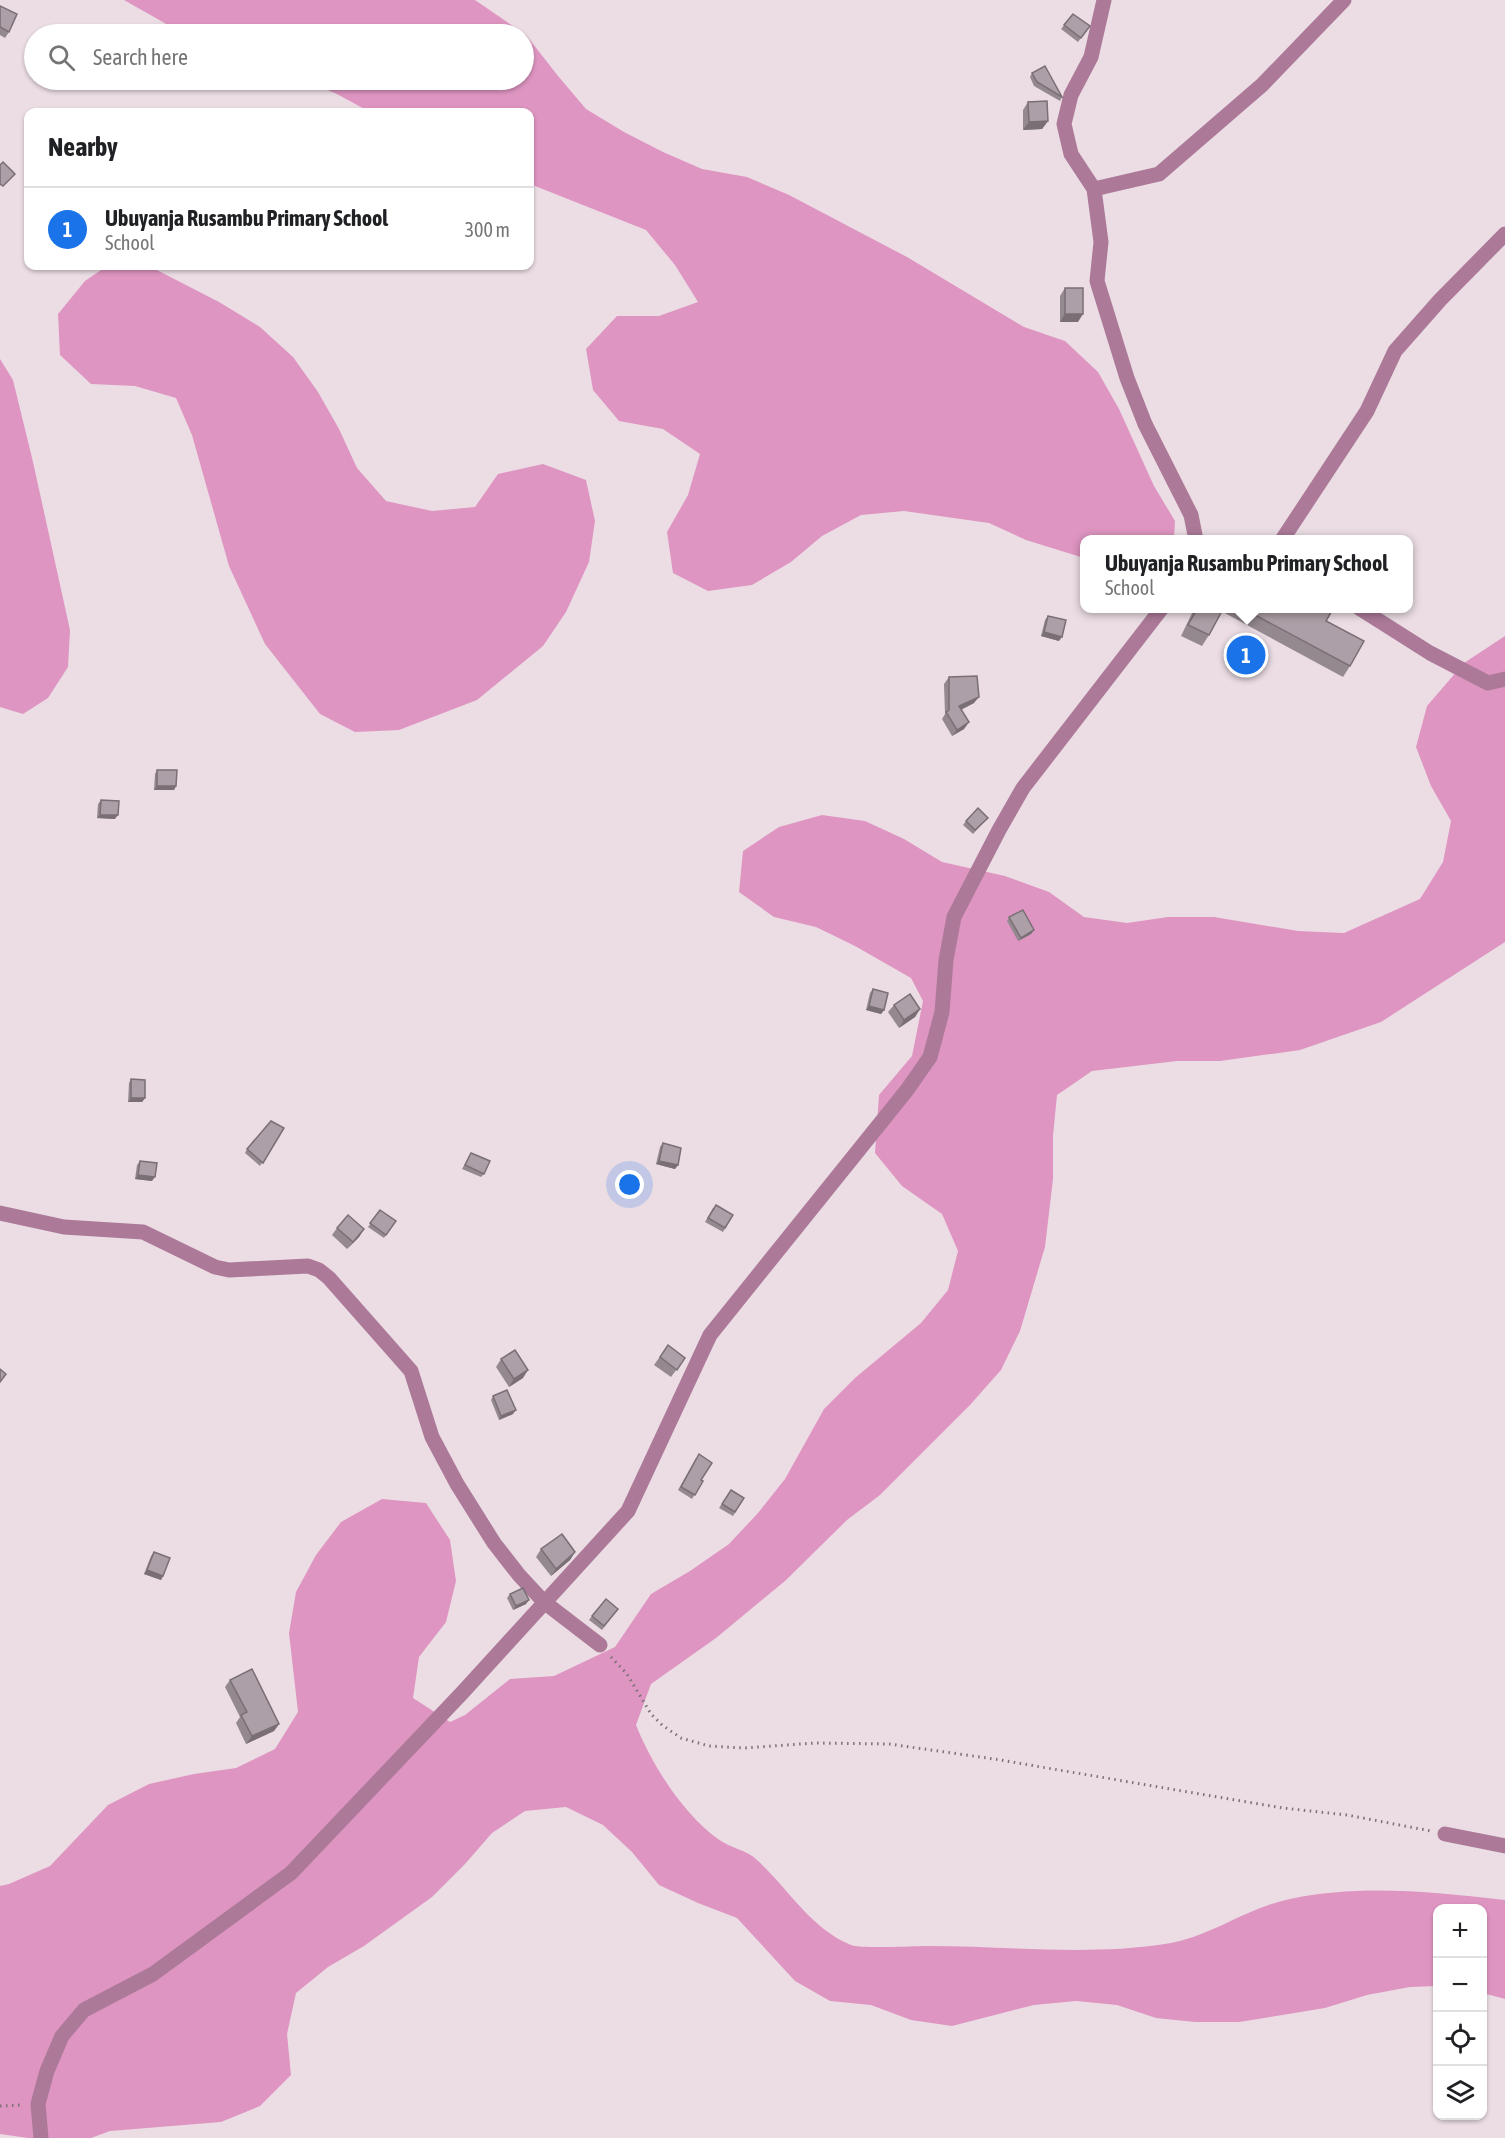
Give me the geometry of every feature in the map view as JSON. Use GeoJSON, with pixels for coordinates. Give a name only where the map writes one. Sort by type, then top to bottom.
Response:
{"type":"FeatureCollection","features":[{"type":"Feature","properties":{"kind":"street"},"geometry":{"type":"LineString","coordinates":[[1104,0],[1091,57],[1071,95],[1064,124],[1071,154],[1094,189],[1101,243],[1097,281],[1127,378],[1145,424],[1191,515],[1195,535]]}},
{"type":"Feature","properties":{"kind":"street"},"geometry":{"type":"LineString","coordinates":[[1094,189],[1160,174],[1262,85],[1344,0]]}},
{"type":"Feature","properties":{"kind":"street"},"geometry":{"type":"LineString","coordinates":[[1285,535],[1367,411],[1395,351],[1440,300],[1505,234]]}},
{"type":"Feature","properties":{"kind":"street"},"geometry":{"type":"LineString","coordinates":[[40,2138],[38,2104],[47,2071],[62,2036],[84,2010],[153,1974],[291,1873],[462,1693],[628,1511],[710,1335],[907,1090],[930,1057],[942,1012],[946,960],[954,917],[1023,788],[1159,613]]}},
{"type":"Feature","properties":{"kind":"street"},"geometry":{"type":"LineString","coordinates":[[1365,613],[1430,653],[1488,683],[1505,679]]}},
{"type":"Feature","properties":{"kind":"street"},"geometry":{"type":"LineString","coordinates":[[0,1213],[64,1227],[143,1232],[222,1269],[308,1266],[319,1270],[329,1278],[411,1371],[432,1437],[457,1484],[494,1543],[544,1602],[600,1645]]}},
{"type":"Feature","properties":{"kind":"street"},"geometry":{"type":"LineString","coordinates":[[1445,1834],[1505,1846]]}},
{"type":"Feature","properties":{"kind":"path"},"geometry":{"type":"LineString","coordinates":[[600,1645],[627,1674],[651,1714],[662,1725],[681,1738],[709,1746],[744,1748],[815,1743],[889,1744],[994,1759],[1283,1808],[1347,1815],[1445,1834]]}},
{"type":"Feature","properties":{"kind":"path"},"geometry":{"type":"LineString","coordinates":[[0,2106],[38,2104]]}},
{"type":"Feature","properties":{"kind":"shaded area"},"geometry":{"type":"Polygon","coordinates":[[[124,0],[475,0],[510,24],[166,24],[124,0]]]}},
{"type":"Feature","properties":{"kind":"shaded area"},"geometry":{"type":"Polygon","coordinates":[[[534,45],[586,109],[624,132],[702,169],[747,177],[789,195],[907,257],[1024,327],[1065,341],[1098,372],[1119,409],[1154,486],[1175,521],[1174,535],[1080,535],[1080,557],[1026,540],[989,523],[904,511],[861,515],[822,536],[791,562],[752,585],[708,591],[673,573],[667,532],[688,495],[700,454],[663,429],[619,421],[593,390],[586,349],[617,316],[659,316],[698,302],[675,265],[646,230],[534,186],[534,108],[363,108],[327,90],[534,90],[534,45]]]}},
{"type":"Feature","properties":{"kind":"shaded area"},"geometry":{"type":"Polygon","coordinates":[[[101,270],[157,270],[219,302],[260,327],[293,357],[318,392],[357,468],[386,501],[432,511],[475,507],[498,474],[543,464],[586,480],[595,521],[589,562],[566,612],[543,646],[477,700],[399,730],[355,732],[320,714],[265,644],[229,566],[192,435],[176,398],[135,386],[91,384],[60,355],[58,314],[85,281],[101,270]]]}},
{"type":"Feature","properties":{"kind":"shaded area"},"geometry":{"type":"Polygon","coordinates":[[[0,359],[13,380],[70,630],[68,667],[48,698],[23,714],[0,707],[0,359]]]}},
{"type":"Feature","properties":{"kind":"shaded area"},"geometry":{"type":"Polygon","coordinates":[[[1505,636],[1505,942],[1381,1022],[1300,1050],[1220,1061],[1177,1061],[1092,1071],[1057,1095],[1053,1136],[1053,1179],[1045,1247],[1020,1331],[1001,1370],[970,1405],[880,1495],[847,1520],[785,1581],[716,1638],[651,1684],[636,1725],[670,1788],[705,1829],[728,1845],[753,1857],[824,1929],[851,1945],[1077,1950],[1136,1948],[1181,1941],[1274,1903],[1317,1894],[1398,1891],[1451,1894],[1505,1900],[1505,1999],[1487,1994],[1487,1904],[1433,1904],[1433,1986],[1410,1987],[1367,1995],[1325,2008],[1239,2022],[1195,2022],[1156,2018],[1117,2005],[1076,2001],[1034,2005],[952,2026],[911,2020],[871,2005],[830,2001],[795,1981],[737,1918],[659,1885],[632,1852],[603,1825],[566,1807],[525,1811],[492,1833],[432,1897],[364,1946],[328,1967],[296,1993],[287,2034],[291,2075],[260,2106],[221,2122],[110,2131],[91,2138],[28,2138],[0,2134],[0,1886],[50,1866],[108,1805],[149,1784],[236,1768],[275,1749],[298,1712],[289,1633],[296,1592],[316,1555],[341,1522],[382,1499],[426,1503],[450,1540],[456,1581],[446,1622],[419,1657],[413,1698],[450,1722],[465,1715],[510,1679],[554,1676],[615,1647],[651,1594],[729,1544],[758,1513],[785,1479],[824,1409],[855,1378],[921,1323],[948,1290],[958,1251],[942,1214],[902,1186],[875,1153],[879,1095],[912,1056],[923,1001],[911,978],[816,927],[774,917],[739,892],[743,851],[779,827],[822,815],[865,821],[904,839],[942,862],[1005,876],[1049,892],[1084,917],[1127,923],[1168,917],[1214,917],[1298,931],[1344,933],[1420,899],[1443,862],[1451,821],[1431,786],[1416,747],[1427,706],[1464,663],[1505,636]]]}},
{"type":"Feature","properties":{"kind":"building"},"geometry":{"type":"Polygon","coordinates":[[[0,6],[17,14],[9,32],[0,27],[0,6]]]}},
{"type":"Feature","properties":{"kind":"building"},"geometry":{"type":"Polygon","coordinates":[[[1073,14],[1090,26],[1081,38],[1064,25],[1073,14]]]}},
{"type":"Feature","properties":{"kind":"building"},"geometry":{"type":"Polygon","coordinates":[[[1045,66],[1062,97],[1037,82],[1032,73],[1045,66]]]}},
{"type":"Feature","properties":{"kind":"building"},"geometry":{"type":"Polygon","coordinates":[[[1047,101],[1048,121],[1029,122],[1028,102],[1047,101]]]}},
{"type":"Feature","properties":{"kind":"building"},"geometry":{"type":"Polygon","coordinates":[[[3,162],[15,174],[3,186],[0,184],[0,165],[3,162]]]}},
{"type":"Feature","properties":{"kind":"building"},"geometry":{"type":"Polygon","coordinates":[[[1065,288],[1083,288],[1083,314],[1065,314],[1065,288]]]}},
{"type":"Feature","properties":{"kind":"building"},"geometry":{"type":"Polygon","coordinates":[[[1195,613],[1221,613],[1209,635],[1188,625],[1195,613]]]}},
{"type":"Feature","properties":{"kind":"building"},"geometry":{"type":"Polygon","coordinates":[[[1251,613],[1331,613],[1326,621],[1364,641],[1350,666],[1251,613]]]}},
{"type":"Feature","properties":{"kind":"building"},"geometry":{"type":"Polygon","coordinates":[[[1048,616],[1066,620],[1062,637],[1044,632],[1048,616]]]}},
{"type":"Feature","properties":{"kind":"building"},"geometry":{"type":"Polygon","coordinates":[[[977,676],[979,697],[959,706],[969,722],[957,730],[946,712],[949,710],[949,677],[977,676]]]}},
{"type":"Feature","properties":{"kind":"building"},"geometry":{"type":"Polygon","coordinates":[[[157,770],[177,770],[176,786],[157,786],[157,770]]]}},
{"type":"Feature","properties":{"kind":"building"},"geometry":{"type":"Polygon","coordinates":[[[101,800],[119,801],[118,815],[100,815],[101,800]]]}},
{"type":"Feature","properties":{"kind":"building"},"geometry":{"type":"Polygon","coordinates":[[[978,808],[988,818],[975,830],[966,821],[978,808]]]}},
{"type":"Feature","properties":{"kind":"building"},"geometry":{"type":"Polygon","coordinates":[[[1023,910],[1034,930],[1021,938],[1009,917],[1023,910]]]}},
{"type":"Feature","properties":{"kind":"building"},"geometry":{"type":"Polygon","coordinates":[[[873,989],[888,993],[884,1010],[869,1006],[873,989]]]}},
{"type":"Feature","properties":{"kind":"building"},"geometry":{"type":"Polygon","coordinates":[[[910,994],[920,1009],[904,1020],[894,1005],[910,994]]]}},
{"type":"Feature","properties":{"kind":"building"},"geometry":{"type":"Polygon","coordinates":[[[131,1079],[145,1080],[145,1098],[131,1098],[131,1079]]]}},
{"type":"Feature","properties":{"kind":"building"},"geometry":{"type":"Polygon","coordinates":[[[271,1121],[284,1128],[263,1163],[247,1149],[271,1121]]]}},
{"type":"Feature","properties":{"kind":"building"},"geometry":{"type":"Polygon","coordinates":[[[663,1143],[681,1148],[678,1165],[659,1161],[663,1143]]]}},
{"type":"Feature","properties":{"kind":"building"},"geometry":{"type":"Polygon","coordinates":[[[471,1153],[490,1161],[484,1174],[465,1165],[471,1153]]]}},
{"type":"Feature","properties":{"kind":"building"},"geometry":{"type":"Polygon","coordinates":[[[140,1161],[157,1163],[155,1177],[138,1175],[140,1161]]]}},
{"type":"Feature","properties":{"kind":"building"},"geometry":{"type":"Polygon","coordinates":[[[716,1205],[733,1215],[725,1228],[708,1218],[716,1205]]]}},
{"type":"Feature","properties":{"kind":"building"},"geometry":{"type":"Polygon","coordinates":[[[380,1210],[396,1221],[386,1235],[370,1223],[380,1210]]]}},
{"type":"Feature","properties":{"kind":"building"},"geometry":{"type":"Polygon","coordinates":[[[348,1215],[364,1229],[353,1242],[337,1228],[348,1215]]]}},
{"type":"Feature","properties":{"kind":"building"},"geometry":{"type":"Polygon","coordinates":[[[668,1345],[685,1358],[677,1370],[660,1357],[668,1345]]]}},
{"type":"Feature","properties":{"kind":"building"},"geometry":{"type":"Polygon","coordinates":[[[515,1350],[528,1370],[514,1379],[501,1359],[515,1350]]]}},
{"type":"Feature","properties":{"kind":"building"},"geometry":{"type":"Polygon","coordinates":[[[0,1369],[6,1374],[0,1382],[0,1369]]]}},
{"type":"Feature","properties":{"kind":"building"},"geometry":{"type":"Polygon","coordinates":[[[507,1390],[516,1410],[501,1416],[493,1396],[507,1390]]]}},
{"type":"Feature","properties":{"kind":"building"},"geometry":{"type":"Polygon","coordinates":[[[699,1454],[712,1463],[695,1495],[681,1487],[699,1454]]]}},
{"type":"Feature","properties":{"kind":"building"},"geometry":{"type":"Polygon","coordinates":[[[731,1490],[744,1498],[735,1512],[722,1504],[731,1490]]]}},
{"type":"Feature","properties":{"kind":"building"},"geometry":{"type":"Polygon","coordinates":[[[562,1534],[575,1552],[556,1569],[541,1549],[562,1534]]]}},
{"type":"Feature","properties":{"kind":"building"},"geometry":{"type":"Polygon","coordinates":[[[154,1552],[170,1558],[163,1576],[147,1570],[154,1552]]]}},
{"type":"Feature","properties":{"kind":"building"},"geometry":{"type":"Polygon","coordinates":[[[523,1588],[529,1600],[516,1606],[510,1594],[523,1588]]]}},
{"type":"Feature","properties":{"kind":"building"},"geometry":{"type":"Polygon","coordinates":[[[606,1599],[618,1609],[604,1626],[592,1616],[606,1599]]]}},
{"type":"Feature","properties":{"kind":"building"},"geometry":{"type":"Polygon","coordinates":[[[252,1669],[279,1724],[252,1736],[241,1715],[247,1712],[230,1680],[252,1669]]]}},
{"type":"Feature","properties":{"kind":"place","name":"Ubuyanja Rusambu Primary School"},"geometry":{"type":"Point","coordinates":[1246,655]}}]}
